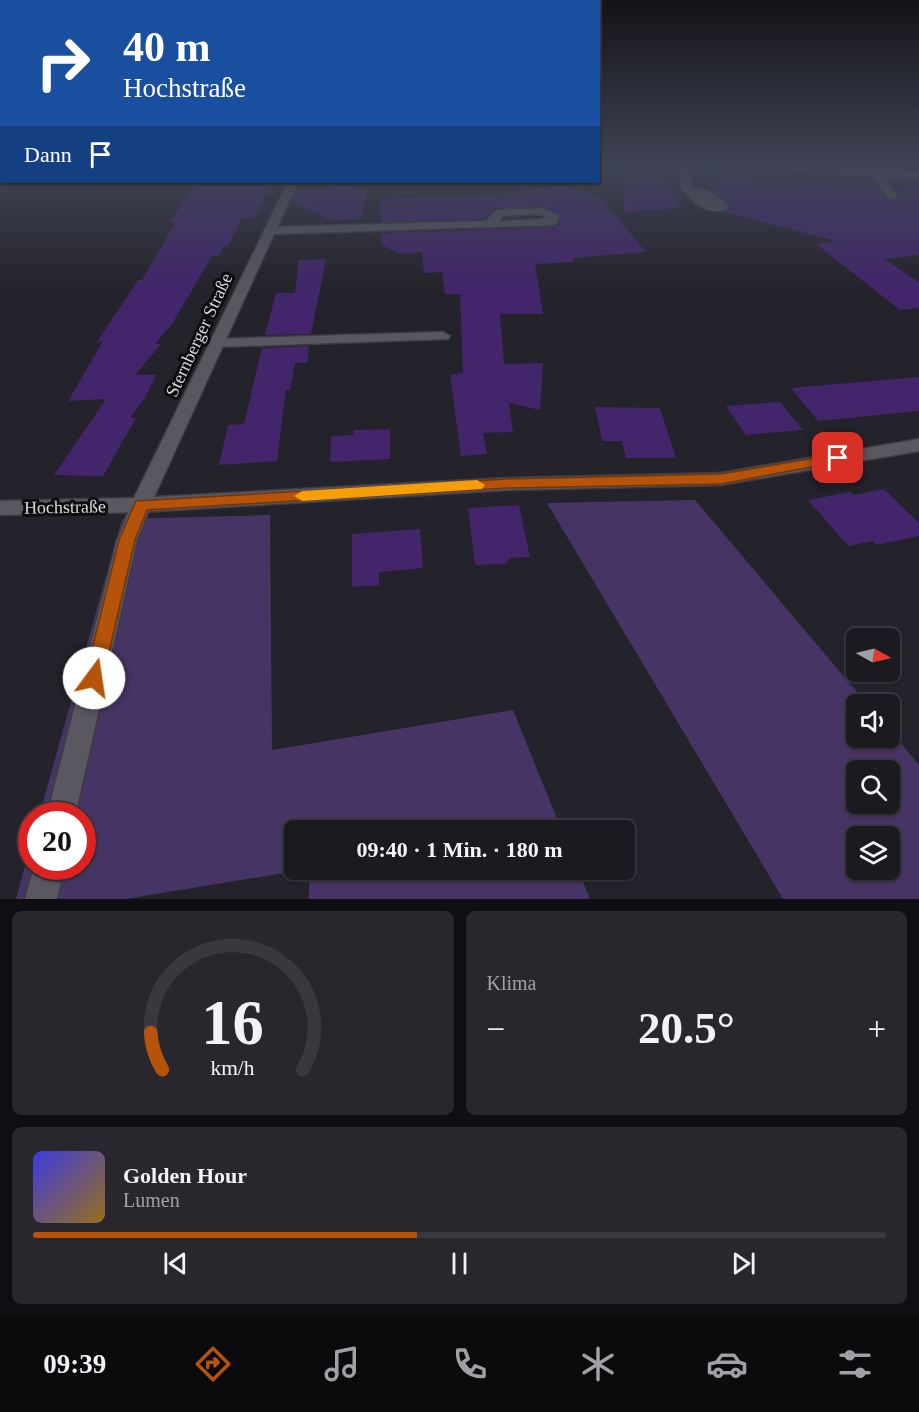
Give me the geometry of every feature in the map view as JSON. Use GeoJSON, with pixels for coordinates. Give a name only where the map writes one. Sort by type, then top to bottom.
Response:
{"type":"FeatureCollection","features":[{"type":"Feature","properties":{"kind":"street","name":"Sternberger Straße"},"geometry":{"type":"LineString","coordinates":[[64,802],[127,540],[141,505],[280,209]]}},
{"type":"Feature","properties":{"kind":"street"},"geometry":{"type":"LineString","coordinates":[[269,231],[490,224]]}},
{"type":"Feature","properties":{"kind":"street"},"geometry":{"type":"LineString","coordinates":[[216,343],[443,336]]}},
{"type":"Feature","properties":{"kind":"street","name":"Hochstraße"},"geometry":{"type":"LineString","coordinates":[[0,508],[141,505],[507,484],[721,479],[919,445]]}},
{"type":"Feature","properties":{"kind":"street"},"geometry":{"type":"LineString","coordinates":[[41,899],[46,880]]}},
{"type":"Feature","properties":{"kind":"shaded area"},"geometry":{"type":"Polygon","coordinates":[[[695,500],[846,679],[846,682],[859,694],[846,694],[846,748],[900,748],[900,742],[919,765],[919,899],[783,899],[547,503],[695,500]]]}},
{"type":"Feature","properties":{"kind":"shaded area"},"geometry":{"type":"Polygon","coordinates":[[[270,515],[272,750],[513,710],[558,820],[284,820],[284,873],[126,899],[16,899],[21,880],[96,880],[96,802],[43,802],[122,519],[270,515]]]}},
{"type":"Feature","properties":{"kind":"shaded area"},"geometry":{"type":"Polygon","coordinates":[[[309,880],[582,880],[590,899],[309,899],[309,880]]]}},
{"type":"Feature","properties":{"kind":"building"},"geometry":{"type":"Polygon","coordinates":[[[179,209],[259,209],[254,218],[242,218],[228,247],[223,247],[219,256],[212,256],[172,324],[155,344],[161,344],[135,375],[156,375],[145,398],[130,418],[136,418],[103,476],[54,475],[106,399],[68,401],[103,341],[96,343],[138,280],[142,280],[176,222],[169,223],[179,209]]]}},
{"type":"Feature","properties":{"kind":"building"},"geometry":{"type":"Polygon","coordinates":[[[308,209],[363,209],[361,219],[330,220],[308,209]]]}},
{"type":"Feature","properties":{"kind":"building"},"geometry":{"type":"Polygon","coordinates":[[[380,209],[493,209],[485,219],[381,222],[380,209]]]}},
{"type":"Feature","properties":{"kind":"building"},"geometry":{"type":"Polygon","coordinates":[[[549,209],[610,209],[646,252],[573,258],[575,262],[535,264],[543,314],[500,314],[504,364],[543,363],[540,410],[509,403],[513,432],[483,433],[487,454],[461,456],[450,375],[463,373],[460,294],[445,294],[442,272],[424,273],[422,252],[399,254],[382,245],[382,233],[552,227],[558,225],[561,215],[549,209]]]}},
{"type":"Feature","properties":{"kind":"building"},"geometry":{"type":"Polygon","coordinates":[[[624,209],[667,209],[624,212],[624,209]]]}},
{"type":"Feature","properties":{"kind":"building"},"geometry":{"type":"Polygon","coordinates":[[[919,209],[919,255],[884,259],[919,282],[919,308],[900,310],[816,244],[836,241],[725,212],[729,210],[919,209]]]}},
{"type":"Feature","properties":{"kind":"building"},"geometry":{"type":"Polygon","coordinates":[[[326,259],[311,334],[265,335],[276,293],[295,293],[299,260],[326,259]]]}},
{"type":"Feature","properties":{"kind":"building"},"geometry":{"type":"Polygon","coordinates":[[[309,346],[307,363],[295,363],[290,390],[286,390],[277,461],[219,465],[228,425],[244,424],[262,348],[309,346]]]}},
{"type":"Feature","properties":{"kind":"building"},"geometry":{"type":"Polygon","coordinates":[[[919,377],[919,411],[818,421],[791,388],[919,377]]]}},
{"type":"Feature","properties":{"kind":"building"},"geometry":{"type":"Polygon","coordinates":[[[780,402],[803,430],[746,435],[726,406],[780,402]]]}},
{"type":"Feature","properties":{"kind":"building"},"geometry":{"type":"Polygon","coordinates":[[[595,407],[660,408],[676,458],[626,458],[622,441],[602,441],[595,407]]]}},
{"type":"Feature","properties":{"kind":"building"},"geometry":{"type":"Polygon","coordinates":[[[390,429],[390,459],[330,462],[331,436],[353,435],[354,430],[390,429]]]}},
{"type":"Feature","properties":{"kind":"building"},"geometry":{"type":"Polygon","coordinates":[[[884,489],[919,523],[919,536],[876,545],[873,541],[848,546],[808,500],[850,492],[854,495],[884,489]]]}},
{"type":"Feature","properties":{"kind":"building"},"geometry":{"type":"Polygon","coordinates":[[[519,505],[530,557],[510,558],[505,564],[475,565],[468,508],[519,505]]]}},
{"type":"Feature","properties":{"kind":"building"},"geometry":{"type":"Polygon","coordinates":[[[420,529],[423,568],[379,572],[379,585],[352,587],[352,534],[420,529]]]}},
{"type":"Feature","properties":{"kind":"slow traffic"},"geometry":{"type":"LineString","coordinates":[[302,496],[477,485]]}},
{"type":"Feature","properties":{"kind":"route"},"geometry":{"type":"LineString","coordinates":[[94,678],[127,540],[141,505],[507,484],[721,479],[838,458]]}}]}
